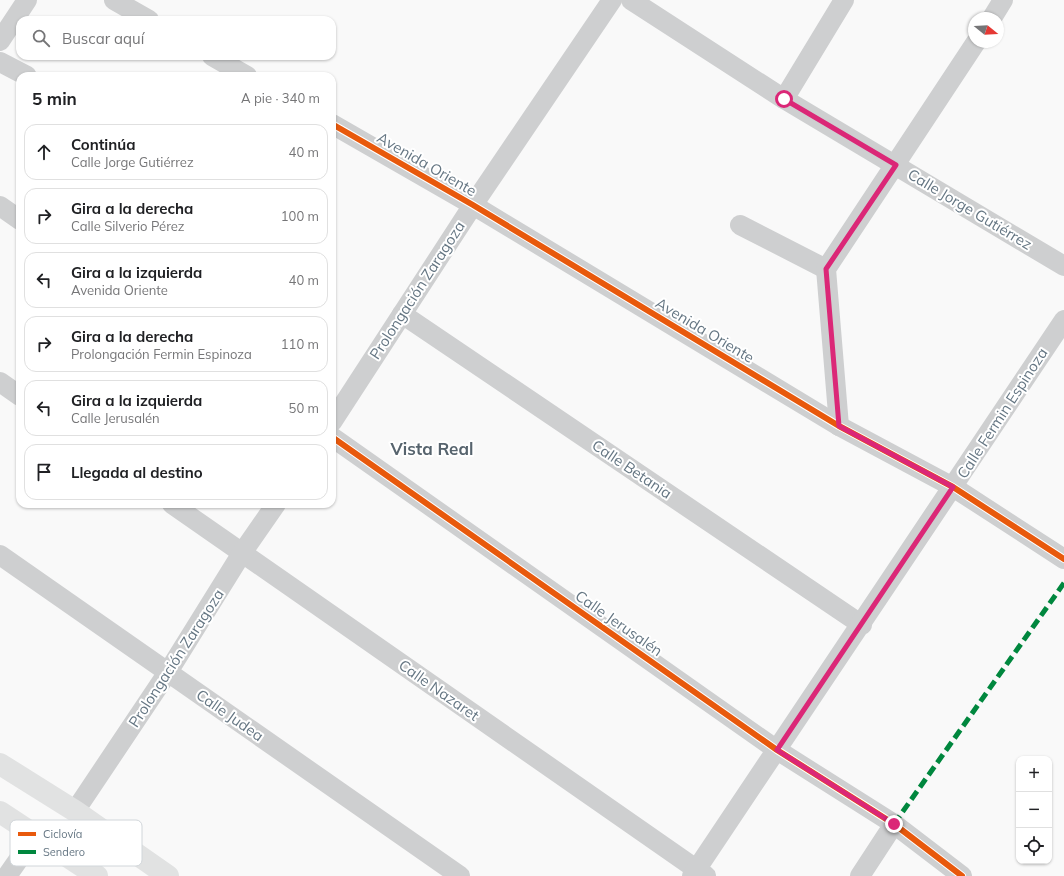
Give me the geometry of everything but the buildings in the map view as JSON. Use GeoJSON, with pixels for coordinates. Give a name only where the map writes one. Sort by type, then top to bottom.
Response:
{"type":"FeatureCollection","features":[{"type":"Feature","properties":{"kind":"main road"},"geometry":{"type":"LineString","coordinates":[[0,764],[87,820]]}},
{"type":"Feature","properties":{"kind":"main road"},"geometry":{"type":"LineString","coordinates":[[0,812],[12,820]]}},
{"type":"Feature","properties":{"kind":"main road"},"geometry":{"type":"LineString","coordinates":[[142,858],[168,876]]}},
{"type":"Feature","properties":{"kind":"main road"},"geometry":{"type":"LineString","coordinates":[[82,866],[97,876]]}},
{"type":"Feature","properties":{"kind":"street"},"geometry":{"type":"LineString","coordinates":[[17,16],[28,0]]}},
{"type":"Feature","properties":{"kind":"street"},"geometry":{"type":"LineString","coordinates":[[114,0],[142,16]]}},
{"type":"Feature","properties":{"kind":"street","name":"Prolongación Zaragoza"},"geometry":{"type":"LineString","coordinates":[[336,416],[473,205],[612,0]]}},
{"type":"Feature","properties":{"kind":"street","name":"Calle Jorge Gutiérrez"},"geometry":{"type":"LineString","coordinates":[[631,0],[784,99],[1064,266]]}},
{"type":"Feature","properties":{"kind":"street"},"geometry":{"type":"LineString","coordinates":[[784,99],[844,0]]}},
{"type":"Feature","properties":{"kind":"street"},"geometry":{"type":"LineString","coordinates":[[996,12],[1004,0]]}},
{"type":"Feature","properties":{"kind":"street"},"geometry":{"type":"LineString","coordinates":[[0,41],[16,18]]}},
{"type":"Feature","properties":{"kind":"street"},"geometry":{"type":"LineString","coordinates":[[839,426],[826,269],[972,48]]}},
{"type":"Feature","properties":{"kind":"street"},"geometry":{"type":"LineString","coordinates":[[219,60],[240,72]]}},
{"type":"Feature","properties":{"kind":"street"},"geometry":{"type":"LineString","coordinates":[[0,62],[19,72]]}},
{"type":"Feature","properties":{"kind":"street","name":"Avenida Oriente"},"geometry":{"type":"LineString","coordinates":[[336,126],[473,205],[839,426],[953,487],[1064,559]]}},
{"type":"Feature","properties":{"kind":"street"},"geometry":{"type":"LineString","coordinates":[[0,206],[16,217]]}},
{"type":"Feature","properties":{"kind":"street"},"geometry":{"type":"LineString","coordinates":[[740,226],[826,269]]}},
{"type":"Feature","properties":{"kind":"street","name":"Calle Betania"},"geometry":{"type":"LineString","coordinates":[[402,314],[862,625]]}},
{"type":"Feature","properties":{"kind":"street","name":"Calle Fermin Espinoza"},"geometry":{"type":"LineString","coordinates":[[698,874],[777,750],[862,625],[1064,320]]}},
{"type":"Feature","properties":{"kind":"street"},"geometry":{"type":"LineString","coordinates":[[0,382],[16,393]]}},
{"type":"Feature","properties":{"kind":"street","name":"Calle Jerusalén"},"geometry":{"type":"LineString","coordinates":[[336,440],[777,750],[894,824],[962,876]]}},
{"type":"Feature","properties":{"kind":"street","name":"Calle Nazaret"},"geometry":{"type":"LineString","coordinates":[[178,508],[698,874]]}},
{"type":"Feature","properties":{"kind":"street","name":"Prolongación Zaragoza"},"geometry":{"type":"LineString","coordinates":[[75,812],[168,672],[242,553],[273,508]]}},
{"type":"Feature","properties":{"kind":"street","name":"Calle Judea"},"geometry":{"type":"LineString","coordinates":[[0,555],[460,876]]}},
{"type":"Feature","properties":{"kind":"street"},"geometry":{"type":"LineString","coordinates":[[860,876],[894,824]]}},
{"type":"Feature","properties":{"kind":"street"},"geometry":{"type":"LineString","coordinates":[[7,876],[14,866]]}},
{"type":"Feature","properties":{"kind":"marked path"},"geometry":{"type":"LineString","coordinates":[[894,824],[1064,583]]}},
{"type":"Feature","properties":{"kind":"cycle path"},"geometry":{"type":"LineString","coordinates":[[336,126],[473,205],[839,426],[953,487],[1064,559]]}},
{"type":"Feature","properties":{"kind":"cycle path"},"geometry":{"type":"LineString","coordinates":[[336,440],[777,750],[894,824],[962,876]]}},
{"type":"Feature","properties":{"kind":"district","name":"Vista Real"},"geometry":{"type":"Point","coordinates":[432,448]}},
{"type":"Feature","properties":{"kind":"route"},"geometry":{"type":"LineString","coordinates":[[784,99],[896,165],[826,269],[839,426],[953,487],[777,750],[894,824]]}}]}
